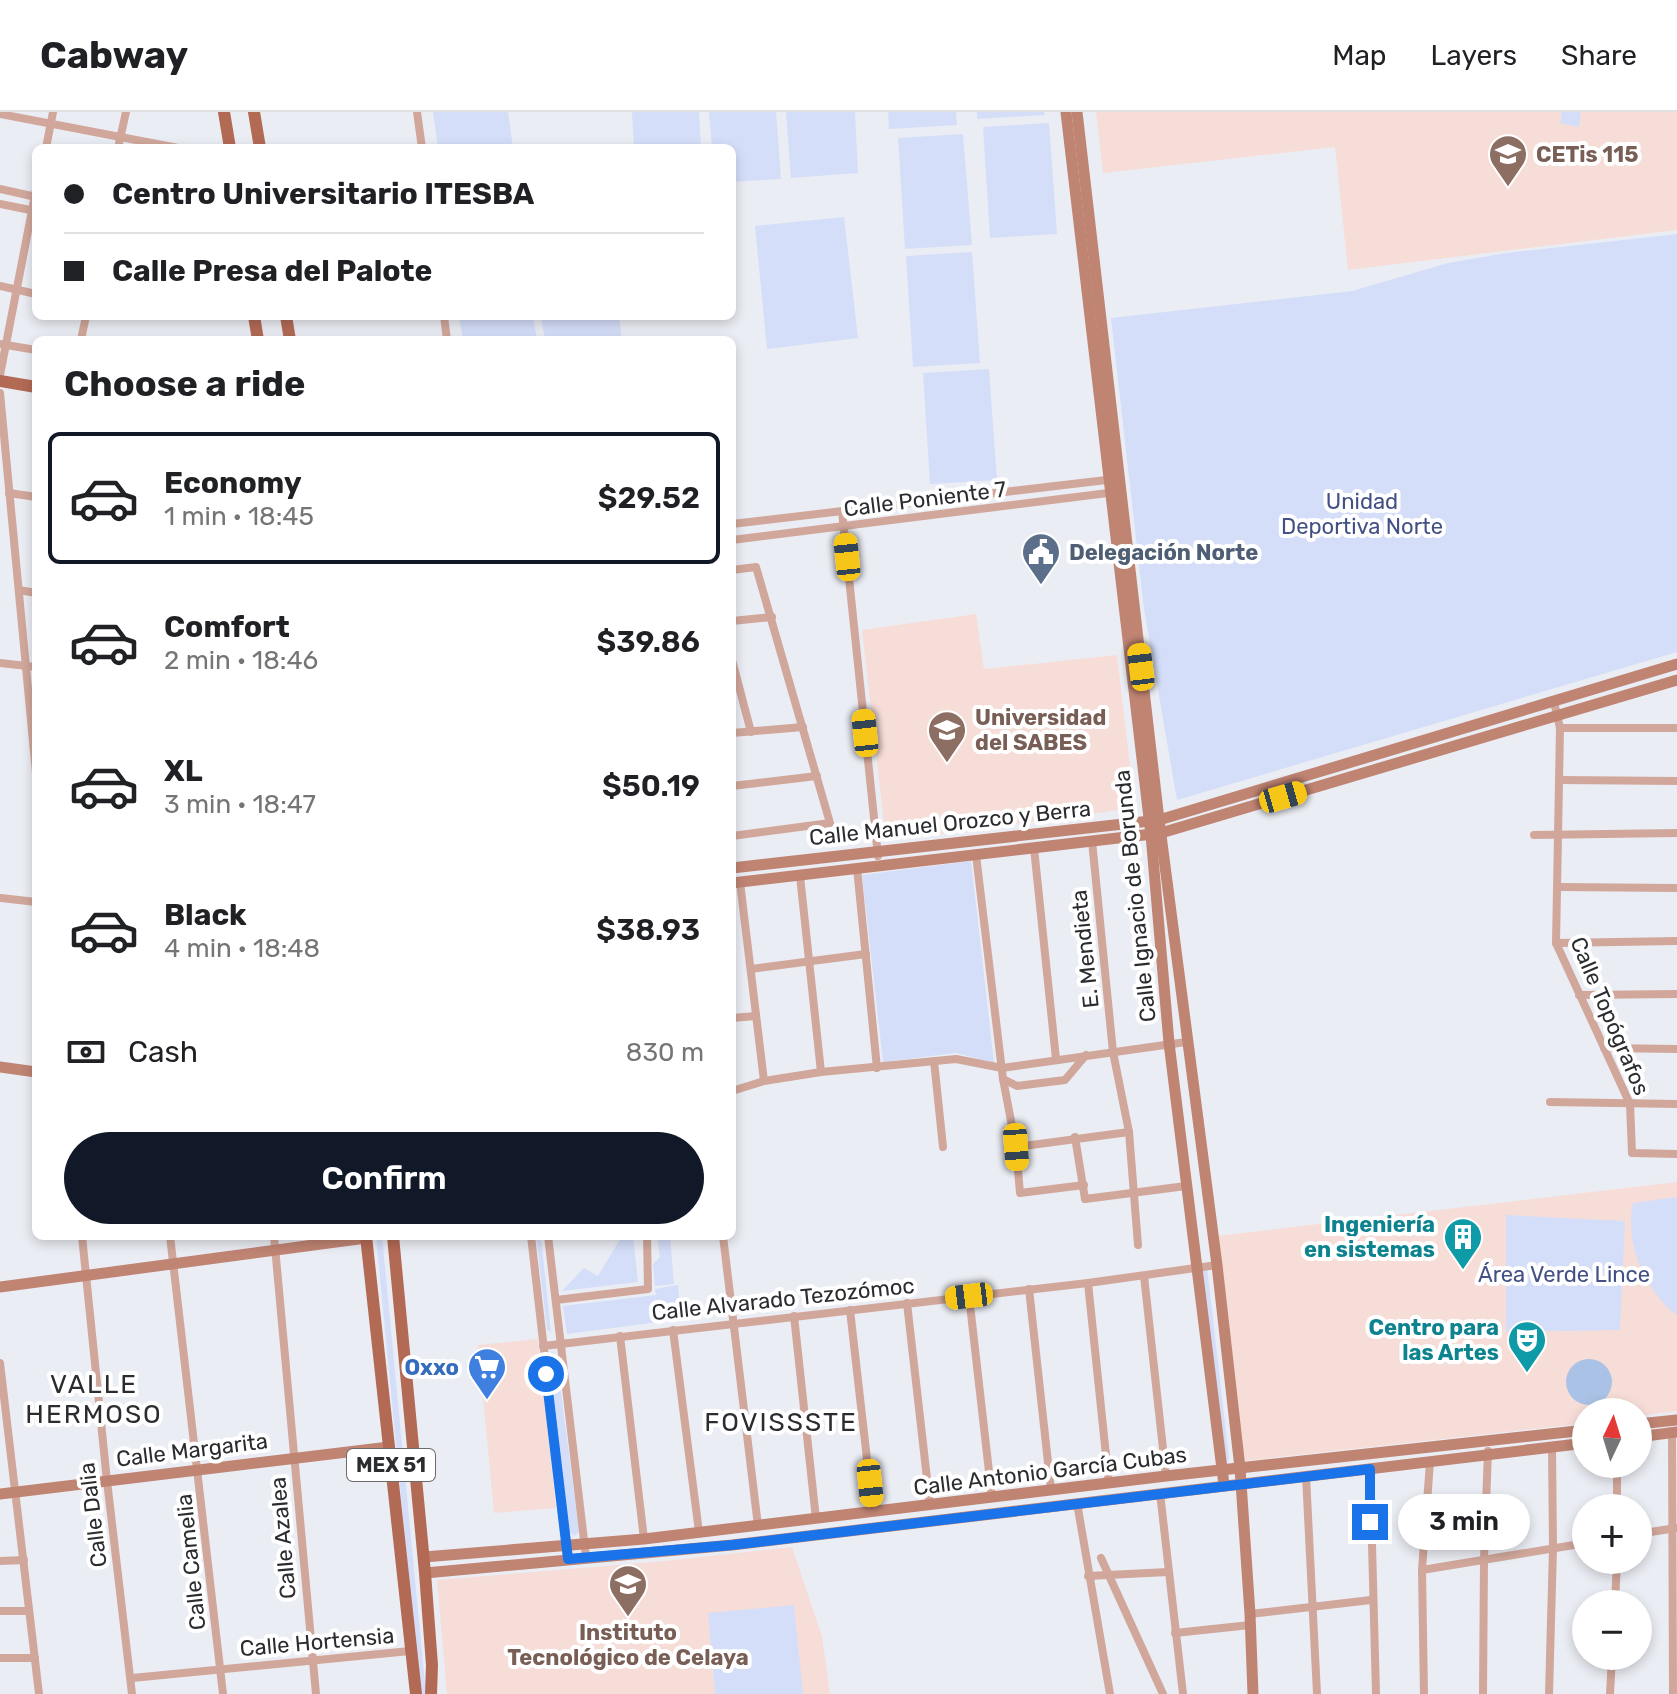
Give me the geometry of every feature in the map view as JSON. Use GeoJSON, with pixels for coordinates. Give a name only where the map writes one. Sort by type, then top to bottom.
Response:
{"type":"FeatureCollection","features":[{"type":"Feature","properties":{"kind":"main road"},"geometry":{"type":"LineString","coordinates":[[224,112],[229,144]]}},
{"type":"Feature","properties":{"kind":"main road"},"geometry":{"type":"LineString","coordinates":[[254,112],[259,144]]}},
{"type":"Feature","properties":{"kind":"main road"},"geometry":{"type":"LineString","coordinates":[[0,378],[32,386]]}},
{"type":"Feature","properties":{"kind":"main road","name":"MEX 51"},"geometry":{"type":"LineString","coordinates":[[366,1240],[416,1694]]}},
{"type":"Feature","properties":{"kind":"main road","name":"MEX 51"},"geometry":{"type":"LineString","coordinates":[[393,1240],[424,1557],[432,1665],[431,1694]]}},
{"type":"Feature","properties":{"kind":"street"},"geometry":{"type":"LineString","coordinates":[[47,144],[53,112]]}},
{"type":"Feature","properties":{"kind":"street"},"geometry":{"type":"LineString","coordinates":[[119,144],[126,112]]}},
{"type":"Feature","properties":{"kind":"street"},"geometry":{"type":"LineString","coordinates":[[417,112],[421,144]]}},
{"type":"Feature","properties":{"kind":"street","name":"Calle Ignacio de Borunda"},"geometry":{"type":"LineString","coordinates":[[1066,112],[1116,492],[1153,821],[1217,1265],[1240,1468],[1253,1694]]}},
{"type":"Feature","properties":{"kind":"street","name":"Calle Ignacio de Borunda"},"geometry":{"type":"LineString","coordinates":[[1077,112],[1114,479]]}},
{"type":"Feature","properties":{"kind":"street"},"geometry":{"type":"LineString","coordinates":[[0,114],[157,144]]}},
{"type":"Feature","properties":{"kind":"street"},"geometry":{"type":"LineString","coordinates":[[0,189],[32,194]]}},
{"type":"Feature","properties":{"kind":"street"},"geometry":{"type":"LineString","coordinates":[[0,204],[32,211]]}},
{"type":"Feature","properties":{"kind":"street"},"geometry":{"type":"LineString","coordinates":[[0,378],[3,345],[32,220]]}},
{"type":"Feature","properties":{"kind":"street"},"geometry":{"type":"LineString","coordinates":[[0,286],[32,293]]}},
{"type":"Feature","properties":{"kind":"street"},"geometry":{"type":"LineString","coordinates":[[3,345],[32,349]]}},
{"type":"Feature","properties":{"kind":"street"},"geometry":{"type":"LineString","coordinates":[[0,393],[32,734]]}},
{"type":"Feature","properties":{"kind":"street","name":"Calle Poniente 7"},"geometry":{"type":"LineString","coordinates":[[736,524],[1114,479]]}},
{"type":"Feature","properties":{"kind":"street","name":"Calle Poniente 7"},"geometry":{"type":"LineString","coordinates":[[736,540],[1116,492]]}},
{"type":"Feature","properties":{"kind":"street"},"geometry":{"type":"LineString","coordinates":[[9,493],[32,496]]}},
{"type":"Feature","properties":{"kind":"street"},"geometry":{"type":"LineString","coordinates":[[842,511],[879,866]]}},
{"type":"Feature","properties":{"kind":"street"},"geometry":{"type":"LineString","coordinates":[[736,570],[756,567],[830,823],[736,835]]}},
{"type":"Feature","properties":{"kind":"street"},"geometry":{"type":"LineString","coordinates":[[19,590],[32,592]]}},
{"type":"Feature","properties":{"kind":"street"},"geometry":{"type":"LineString","coordinates":[[736,621],[772,617]]}},
{"type":"Feature","properties":{"kind":"street"},"geometry":{"type":"LineString","coordinates":[[0,663],[32,666]]}},
{"type":"Feature","properties":{"kind":"street","name":"Calle Manuel Orozco y Berra"},"geometry":{"type":"LineString","coordinates":[[736,868],[1153,821],[1677,664]]}},
{"type":"Feature","properties":{"kind":"street"},"geometry":{"type":"LineString","coordinates":[[736,680],[751,732]]}},
{"type":"Feature","properties":{"kind":"street","name":"Calle Manuel Orozco y Berra"},"geometry":{"type":"LineString","coordinates":[[736,882],[1156,834],[1559,722],[1677,680]]}},
{"type":"Feature","properties":{"kind":"street","name":"Calle Topógrafos"},"geometry":{"type":"LineString","coordinates":[[1554,702],[1559,722],[1556,943],[1630,1104],[1632,1153],[1677,1154]]}},
{"type":"Feature","properties":{"kind":"street"},"geometry":{"type":"LineString","coordinates":[[1559,722],[1677,728]]}},
{"type":"Feature","properties":{"kind":"street"},"geometry":{"type":"LineString","coordinates":[[736,733],[803,727]]}},
{"type":"Feature","properties":{"kind":"street"},"geometry":{"type":"LineString","coordinates":[[736,786],[817,776]]}},
{"type":"Feature","properties":{"kind":"street"},"geometry":{"type":"LineString","coordinates":[[1559,780],[1677,781]]}},
{"type":"Feature","properties":{"kind":"street"},"geometry":{"type":"LineString","coordinates":[[1534,835],[1677,833]]}},
{"type":"Feature","properties":{"kind":"street","name":"Calle Ignacio de Borunda"},"geometry":{"type":"LineString","coordinates":[[1156,834],[1169,1043],[1224,1485]]}},
{"type":"Feature","properties":{"kind":"street","name":"E. Mendieta"},"geometry":{"type":"LineString","coordinates":[[1092,841],[1113,1052],[1129,1132],[1138,1245]]}},
{"type":"Feature","properties":{"kind":"street"},"geometry":{"type":"LineString","coordinates":[[1034,848],[1056,1059]]}},
{"type":"Feature","properties":{"kind":"street"},"geometry":{"type":"LineString","coordinates":[[976,855],[1020,1193],[1084,1185]]}},
{"type":"Feature","properties":{"kind":"street"},"geometry":{"type":"LineString","coordinates":[[857,868],[877,1068]]}},
{"type":"Feature","properties":{"kind":"street"},"geometry":{"type":"LineString","coordinates":[[800,876],[821,1072]]}},
{"type":"Feature","properties":{"kind":"street"},"geometry":{"type":"LineString","coordinates":[[736,882],[751,969],[764,1081]]}},
{"type":"Feature","properties":{"kind":"street"},"geometry":{"type":"LineString","coordinates":[[1558,887],[1677,888]]}},
{"type":"Feature","properties":{"kind":"street"},"geometry":{"type":"LineString","coordinates":[[1,898],[32,902]]}},
{"type":"Feature","properties":{"kind":"street"},"geometry":{"type":"LineString","coordinates":[[1556,943],[1677,941]]}},
{"type":"Feature","properties":{"kind":"street"},"geometry":{"type":"LineString","coordinates":[[751,969],[866,954]]}},
{"type":"Feature","properties":{"kind":"street"},"geometry":{"type":"LineString","coordinates":[[1579,995],[1677,994]]}},
{"type":"Feature","properties":{"kind":"street"},"geometry":{"type":"LineString","coordinates":[[736,1018],[756,1016]]}},
{"type":"Feature","properties":{"kind":"street"},"geometry":{"type":"LineString","coordinates":[[736,1090],[764,1081],[821,1072],[956,1059],[1002,1068],[1186,1042]]}},
{"type":"Feature","properties":{"kind":"street"},"geometry":{"type":"LineString","coordinates":[[1604,1048],[1677,1049]]}},
{"type":"Feature","properties":{"kind":"street"},"geometry":{"type":"LineString","coordinates":[[1003,1079],[1017,1086],[1065,1080],[1086,1055]]}},
{"type":"Feature","properties":{"kind":"street"},"geometry":{"type":"LineString","coordinates":[[934,1061],[943,1147]]}},
{"type":"Feature","properties":{"kind":"street"},"geometry":{"type":"LineString","coordinates":[[0,1067],[32,1071]]}},
{"type":"Feature","properties":{"kind":"street"},"geometry":{"type":"LineString","coordinates":[[1550,1102],[1677,1104]]}},
{"type":"Feature","properties":{"kind":"street"},"geometry":{"type":"LineString","coordinates":[[1016,1147],[1129,1132]]}},
{"type":"Feature","properties":{"kind":"street"},"geometry":{"type":"LineString","coordinates":[[1075,1137],[1085,1199],[1186,1186]]}},
{"type":"Feature","properties":{"kind":"street","name":"Calle Dalia"},"geometry":{"type":"LineString","coordinates":[[82,1240],[132,1694]]}},
{"type":"Feature","properties":{"kind":"street","name":"Calle Camelia"},"geometry":{"type":"LineString","coordinates":[[170,1240],[223,1694]]}},
{"type":"Feature","properties":{"kind":"street","name":"Calle Azalea"},"geometry":{"type":"LineString","coordinates":[[274,1240],[316,1694]]}},
{"type":"Feature","properties":{"kind":"street"},"geometry":{"type":"LineString","coordinates":[[0,1287],[345,1240]]}},
{"type":"Feature","properties":{"kind":"street"},"geometry":{"type":"LineString","coordinates":[[531,1240],[568,1559]]}},
{"type":"Feature","properties":{"kind":"street"},"geometry":{"type":"LineString","coordinates":[[548,1240],[586,1557]]}},
{"type":"Feature","properties":{"kind":"street"},"geometry":{"type":"LineString","coordinates":[[556,1300],[648,1289],[647,1240]]}},
{"type":"Feature","properties":{"kind":"street"},"geometry":{"type":"LineString","coordinates":[[724,1240],[758,1526]]}},
{"type":"Feature","properties":{"kind":"street","name":"Calle Alvarado Tezozómoc"},"geometry":{"type":"LineString","coordinates":[[543,1346],[1088,1283],[1217,1265]]}},
{"type":"Feature","properties":{"kind":"street"},"geometry":{"type":"LineString","coordinates":[[1144,1276],[1166,1476]]}},
{"type":"Feature","properties":{"kind":"street"},"geometry":{"type":"LineString","coordinates":[[1088,1283],[1109,1484]]}},
{"type":"Feature","properties":{"kind":"street"},"geometry":{"type":"LineString","coordinates":[[1029,1289],[1051,1490]]}},
{"type":"Feature","properties":{"kind":"street"},"geometry":{"type":"LineString","coordinates":[[969,1296],[992,1498]]}},
{"type":"Feature","properties":{"kind":"street"},"geometry":{"type":"LineString","coordinates":[[907,1303],[930,1505]]}},
{"type":"Feature","properties":{"kind":"street"},"geometry":{"type":"LineString","coordinates":[[850,1310],[873,1512]]}},
{"type":"Feature","properties":{"kind":"street"},"geometry":{"type":"LineString","coordinates":[[794,1316],[816,1519]]}},
{"type":"Feature","properties":{"kind":"street"},"geometry":{"type":"LineString","coordinates":[[673,1330],[699,1532]]}},
{"type":"Feature","properties":{"kind":"street"},"geometry":{"type":"LineString","coordinates":[[620,1336],[644,1539]]}},
{"type":"Feature","properties":{"kind":"street"},"geometry":{"type":"LineString","coordinates":[[0,1363],[39,1694]]}},
{"type":"Feature","properties":{"kind":"street"},"geometry":{"type":"LineString","coordinates":[[1652,1425],[1674,1426]]}},
{"type":"Feature","properties":{"kind":"street"},"geometry":{"type":"LineString","coordinates":[[1652,1433],[1674,1426]]}},
{"type":"Feature","properties":{"kind":"street"},"geometry":{"type":"LineString","coordinates":[[1673,1694],[1674,1426]]}},
{"type":"Feature","properties":{"kind":"street","name":"Calle Antonio García Cubas"},"geometry":{"type":"LineString","coordinates":[[424,1557],[644,1539],[1166,1476],[1572,1432]]}},
{"type":"Feature","properties":{"kind":"street"},"geometry":{"type":"LineString","coordinates":[[1483,1694],[1488,1441]]}},
{"type":"Feature","properties":{"kind":"street","name":"Calle Antonio García Cubas"},"geometry":{"type":"LineString","coordinates":[[425,1573],[732,1545],[1572,1445]]}},
{"type":"Feature","properties":{"kind":"street","name":"Calle Margarita"},"geometry":{"type":"LineString","coordinates":[[0,1494],[389,1447]]}},
{"type":"Feature","properties":{"kind":"street"},"geometry":{"type":"LineString","coordinates":[[1549,1694],[1552,1447]]}},
{"type":"Feature","properties":{"kind":"street"},"geometry":{"type":"LineString","coordinates":[[1424,1694],[1422,1570],[1430,1462]]}},
{"type":"Feature","properties":{"kind":"street"},"geometry":{"type":"LineString","coordinates":[[1370,1469],[1371,1600],[1376,1694]]}},
{"type":"Feature","properties":{"kind":"street"},"geometry":{"type":"LineString","coordinates":[[1306,1476],[1317,1694]]}},
{"type":"Feature","properties":{"kind":"street"},"geometry":{"type":"LineString","coordinates":[[1160,1493],[1183,1694]]}},
{"type":"Feature","properties":{"kind":"street","name":"Calle Antonio García Cubas"},"geometry":{"type":"LineString","coordinates":[[1077,1503],[1109,1694]]}},
{"type":"Feature","properties":{"kind":"street"},"geometry":{"type":"LineString","coordinates":[[1652,1532],[1675,1528]]}},
{"type":"Feature","properties":{"kind":"street"},"geometry":{"type":"LineString","coordinates":[[730,1529],[732,1545]]}},
{"type":"Feature","properties":{"kind":"street"},"geometry":{"type":"LineString","coordinates":[[1422,1570],[1572,1545]]}},
{"type":"Feature","properties":{"kind":"street"},"geometry":{"type":"LineString","coordinates":[[518,1550],[518,1564]]}},
{"type":"Feature","properties":{"kind":"street"},"geometry":{"type":"LineString","coordinates":[[1101,1558],[1163,1694]]}},
{"type":"Feature","properties":{"kind":"street"},"geometry":{"type":"LineString","coordinates":[[0,1561],[24,1560]]}},
{"type":"Feature","properties":{"kind":"street"},"geometry":{"type":"LineString","coordinates":[[1088,1576],[1168,1572]]}},
{"type":"Feature","properties":{"kind":"street"},"geometry":{"type":"LineString","coordinates":[[1175,1633],[1371,1600]]}},
{"type":"Feature","properties":{"kind":"street"},"geometry":{"type":"LineString","coordinates":[[0,1611],[29,1611]]}},
{"type":"Feature","properties":{"kind":"street","name":"Calle Hortensia"},"geometry":{"type":"LineString","coordinates":[[132,1678],[410,1651]]}},
{"type":"Feature","properties":{"kind":"street"},"geometry":{"type":"LineString","coordinates":[[0,1658],[35,1658]]}},
{"type":"Feature","properties":{"kind":"street"},"geometry":{"type":"LineString","coordinates":[[1610,1694],[1611,1670]]}},
{"type":"Feature","properties":{"kind":"shaded area","name":"CETis 115"},"geometry":{"type":"Polygon","coordinates":[[[1096,112],[1677,112],[1677,230],[1348,270],[1335,147],[1103,173],[1096,112]]]}},
{"type":"Feature","properties":{"kind":"shaded area"},"geometry":{"type":"Polygon","coordinates":[[[976,614],[984,669],[1117,655],[1135,808],[886,841],[862,630],[976,614]]]}},
{"type":"Feature","properties":{"kind":"shaded area"},"geometry":{"type":"Polygon","coordinates":[[[1677,1182],[1677,1411],[1652,1414],[1652,1398],[1572,1398],[1572,1425],[1244,1461],[1217,1236],[1677,1182]]]}},
{"type":"Feature","properties":{"kind":"shaded area"},"geometry":{"type":"Polygon","coordinates":[[[538,1339],[556,1508],[494,1513],[478,1345],[538,1339]]]}},
{"type":"Feature","properties":{"kind":"shaded area"},"geometry":{"type":"Polygon","coordinates":[[[1580,1360],[1598,1360],[1611,1373],[1611,1391],[1607,1398],[1572,1399],[1567,1391],[1567,1373],[1580,1360]]]}},
{"type":"Feature","properties":{"kind":"shaded area","name":"Instituto Tecnológico de Celaya"},"geometry":{"type":"Polygon","coordinates":[[[792,1547],[822,1636],[830,1694],[447,1694],[437,1580],[792,1547]]]}},
{"type":"Feature","properties":{"kind":"green space"},"geometry":{"type":"Polygon","coordinates":[[[433,112],[508,112],[512,144],[437,144],[433,112]]]}},
{"type":"Feature","properties":{"kind":"green space"},"geometry":{"type":"Polygon","coordinates":[[[632,112],[699,112],[701,144],[634,144],[632,112]]]}},
{"type":"Feature","properties":{"kind":"green space"},"geometry":{"type":"Polygon","coordinates":[[[709,112],[776,112],[781,179],[736,182],[736,144],[712,144],[709,112]]]}},
{"type":"Feature","properties":{"kind":"green space"},"geometry":{"type":"Polygon","coordinates":[[[786,112],[855,112],[858,173],[791,178],[786,112]]]}},
{"type":"Feature","properties":{"kind":"green space"},"geometry":{"type":"Polygon","coordinates":[[[888,112],[956,112],[957,125],[889,129],[888,112]]]}},
{"type":"Feature","properties":{"kind":"green space"},"geometry":{"type":"Polygon","coordinates":[[[977,112],[1044,112],[1045,115],[977,119],[977,112]]]}},
{"type":"Feature","properties":{"kind":"green space"},"geometry":{"type":"Polygon","coordinates":[[[1562,112],[1581,112],[1579,127],[1560,123],[1562,112]]]}},
{"type":"Feature","properties":{"kind":"green space"},"geometry":{"type":"Polygon","coordinates":[[[1049,123],[1057,234],[990,238],[983,127],[1049,123]]]}},
{"type":"Feature","properties":{"kind":"green space"},"geometry":{"type":"Polygon","coordinates":[[[963,134],[972,245],[905,249],[898,138],[963,134]]]}},
{"type":"Feature","properties":{"kind":"green space"},"geometry":{"type":"Polygon","coordinates":[[[844,217],[858,338],[767,349],[755,226],[844,217]]]}},
{"type":"Feature","properties":{"kind":"green space","name":"Unidad Deportiva Norte"},"geometry":{"type":"Polygon","coordinates":[[[1677,234],[1677,652],[1177,800],[1144,609],[1111,318],[1352,291],[1448,263],[1506,253],[1677,234]]]}},
{"type":"Feature","properties":{"kind":"green space"},"geometry":{"type":"Polygon","coordinates":[[[972,252],[980,363],[913,367],[906,256],[972,252]]]}},
{"type":"Feature","properties":{"kind":"green space"},"geometry":{"type":"Polygon","coordinates":[[[460,320],[534,320],[536,336],[462,336],[460,320]]]}},
{"type":"Feature","properties":{"kind":"green space"},"geometry":{"type":"Polygon","coordinates":[[[542,320],[620,320],[622,336],[544,336],[542,320]]]}},
{"type":"Feature","properties":{"kind":"green space"},"geometry":{"type":"Polygon","coordinates":[[[989,369],[997,480],[930,484],[923,373],[989,369]]]}},
{"type":"Feature","properties":{"kind":"green space"},"geometry":{"type":"Polygon","coordinates":[[[971,861],[994,1063],[956,1053],[883,1062],[862,875],[971,861]]]}},
{"type":"Feature","properties":{"kind":"green space"},"geometry":{"type":"Polygon","coordinates":[[[1677,1197],[1677,1316],[1647,1280],[1635,1250],[1631,1219],[1633,1203],[1677,1197]]]}},
{"type":"Feature","properties":{"kind":"green space","name":"Área Verde Lince"},"geometry":{"type":"Polygon","coordinates":[[[1506,1215],[1625,1221],[1620,1330],[1506,1332],[1506,1215]]]}},
{"type":"Feature","properties":{"kind":"green space"},"geometry":{"type":"Polygon","coordinates":[[[376,1240],[382,1240],[426,1694],[420,1694],[376,1240]]]}},
{"type":"Feature","properties":{"kind":"green space"},"geometry":{"type":"Polygon","coordinates":[[[536,1240],[541,1240],[551,1333],[547,1329],[536,1240]]]}},
{"type":"Feature","properties":{"kind":"green space"},"geometry":{"type":"Polygon","coordinates":[[[620,1240],[633,1240],[638,1282],[562,1291],[584,1268],[598,1276],[620,1240]]]}},
{"type":"Feature","properties":{"kind":"green space"},"geometry":{"type":"Polygon","coordinates":[[[658,1240],[670,1240],[674,1284],[655,1286],[653,1264],[660,1257],[658,1240]]]}},
{"type":"Feature","properties":{"kind":"green space"},"geometry":{"type":"Polygon","coordinates":[[[1207,1267],[1229,1458],[1227,1464],[1202,1270],[1207,1267]]]}},
{"type":"Feature","properties":{"kind":"green space"},"geometry":{"type":"Polygon","coordinates":[[[678,1285],[681,1319],[567,1334],[563,1306],[656,1295],[655,1289],[678,1285]]]}},
{"type":"Feature","properties":{"kind":"green space"},"geometry":{"type":"Polygon","coordinates":[[[551,1351],[556,1354],[579,1531],[575,1536],[568,1532],[567,1526],[551,1351]]]}},
{"type":"Feature","properties":{"kind":"green space"},"geometry":{"type":"Polygon","coordinates":[[[794,1605],[803,1694],[715,1694],[708,1613],[794,1605]]]}},
{"type":"Feature","properties":{"kind":"place","name":"CETis 115"},"geometry":{"type":"Point","coordinates":[1508,188]}},
{"type":"Feature","properties":{"kind":"place","name":"Delegación Norte"},"geometry":{"type":"Point","coordinates":[1041,586]}},
{"type":"Feature","properties":{"kind":"place","name":"Universidad del SABES"},"geometry":{"type":"Point","coordinates":[947,764]}},
{"type":"Feature","properties":{"kind":"place","name":"Ingeniería en sistemas"},"geometry":{"type":"Point","coordinates":[1463,1271]}},
{"type":"Feature","properties":{"kind":"place","name":"Centro para las Artes"},"geometry":{"type":"Point","coordinates":[1527,1374]}},
{"type":"Feature","properties":{"kind":"place","name":"Oxxo"},"geometry":{"type":"Point","coordinates":[487,1401]}},
{"type":"Feature","properties":{"kind":"place","name":"Instituto Tecnológico de Celaya"},"geometry":{"type":"Point","coordinates":[628,1618]}},
{"type":"Feature","properties":{"kind":"district","name":"VALLE HERMOSO"},"geometry":{"type":"Point","coordinates":[94,1399]}},
{"type":"Feature","properties":{"kind":"district","name":"FOVISSSTE"},"geometry":{"type":"Point","coordinates":[781,1422]}},
{"type":"Feature","properties":{"kind":"route"},"geometry":{"type":"LineString","coordinates":[[546,1374],[568,1559],[732,1545],[1370,1469],[1370,1522]]}}]}
